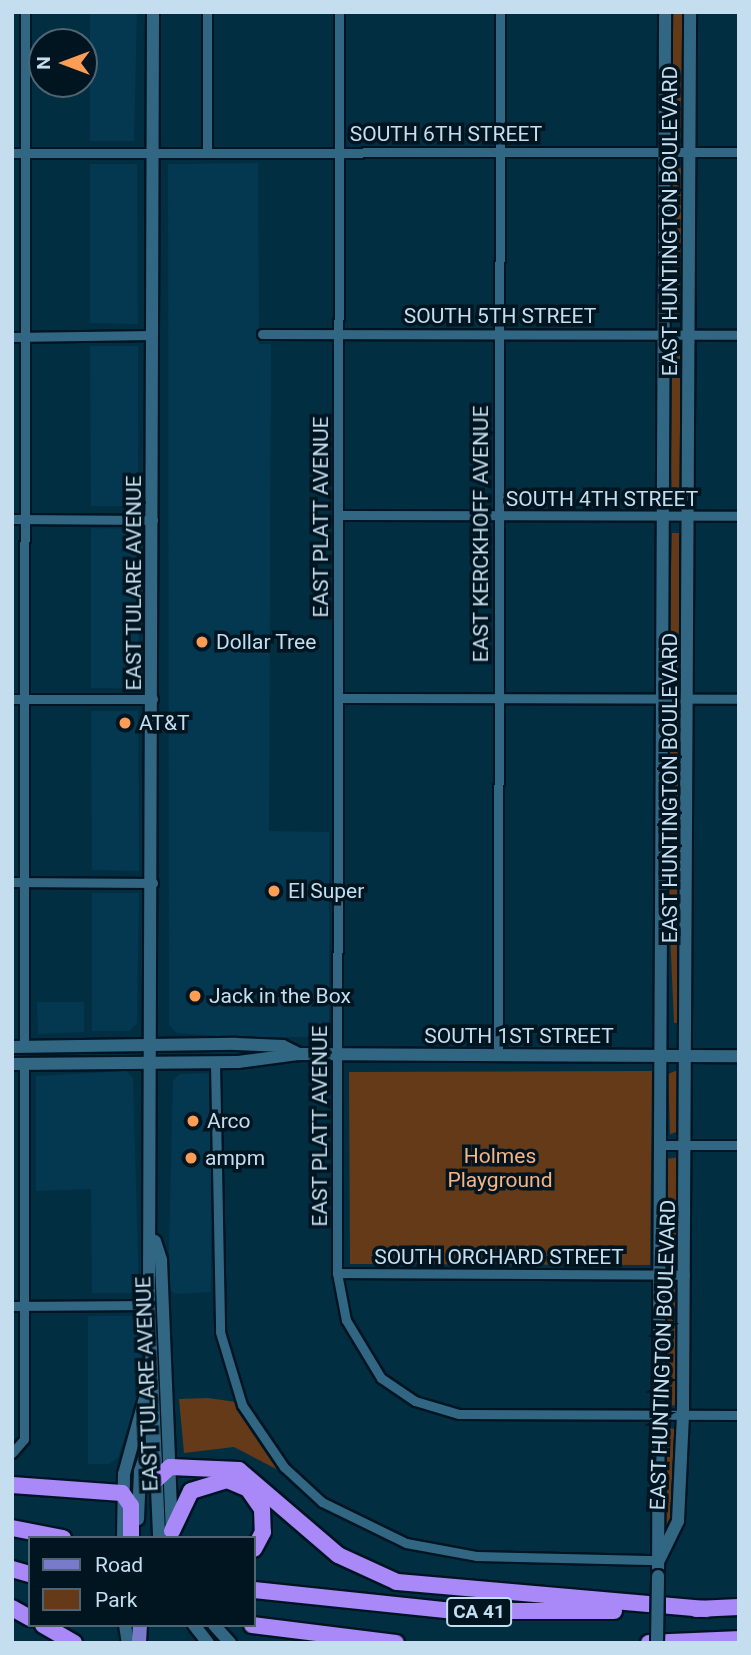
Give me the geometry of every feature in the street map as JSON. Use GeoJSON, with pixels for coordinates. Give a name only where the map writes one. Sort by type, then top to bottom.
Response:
{"type":"FeatureCollection","features":[{"type":"Feature","properties":{"kind":"highway"},"geometry":{"type":"LineString","coordinates":[[156,1480],[170,1467],[222,1465],[245,1472],[338,1555],[397,1582],[706,1609]]}},
{"type":"Feature","properties":{"kind":"highway"},"geometry":{"type":"LineString","coordinates":[[168,1532],[196,1487],[212,1480],[234,1482],[262,1509],[263,1532],[256,1545]]}},
{"type":"Feature","properties":{"kind":"highway"},"geometry":{"type":"LineString","coordinates":[[12,1485],[122,1493],[131,1526]]}},
{"type":"Feature","properties":{"kind":"highway"},"geometry":{"type":"LineString","coordinates":[[12,1530],[29,1536]]}},
{"type":"Feature","properties":{"kind":"highway"},"geometry":{"type":"LineString","coordinates":[[12,1530],[50,1536]]}},
{"type":"Feature","properties":{"kind":"highway","name":"CA 41"},"geometry":{"type":"LineString","coordinates":[[256,1590],[455,1611],[739,1607]]}},
{"type":"Feature","properties":{"kind":"highway"},"geometry":{"type":"LineString","coordinates":[[12,1608],[28,1617]]}},
{"type":"Feature","properties":{"kind":"highway"},"geometry":{"type":"LineString","coordinates":[[256,1626],[396,1643]]}},
{"type":"Feature","properties":{"kind":"highway"},"geometry":{"type":"LineString","coordinates":[[46,1627],[74,1643]]}},
{"type":"Feature","properties":{"kind":"highway"},"geometry":{"type":"LineString","coordinates":[[649,1643],[739,1639]]}},
{"type":"Feature","properties":{"kind":"highway"},"geometry":{"type":"LineString","coordinates":[[716,1643],[739,1639]]}},
{"type":"Feature","properties":{"kind":"main road","name":"EAST TULARE AVENUE"},"geometry":{"type":"LineString","coordinates":[[153,12],[153,1237],[163,1302],[168,1395],[168,1532]]}},
{"type":"Feature","properties":{"kind":"main road","name":"EAST HUNTINGTON BOULEVARD"},"geometry":{"type":"LineString","coordinates":[[657,1643],[665,1056],[665,12]]}},
{"type":"Feature","properties":{"kind":"main road","name":"EAST HUNTINGTON BOULEVARD"},"geometry":{"type":"LineString","coordinates":[[659,1560],[678,1521],[683,1416],[690,1056],[690,12]]}},
{"type":"Feature","properties":{"kind":"main road"},"geometry":{"type":"LineString","coordinates":[[665,875],[689,875]]}},
{"type":"Feature","properties":{"kind":"main road","name":"SOUTH 1ST STREET"},"geometry":{"type":"LineString","coordinates":[[18,1047],[153,1044],[283,1046],[299,1054]]}},
{"type":"Feature","properties":{"kind":"main road"},"geometry":{"type":"LineString","coordinates":[[12,1055],[18,1047]]}},
{"type":"Feature","properties":{"kind":"main road","name":"SOUTH 1ST STREET"},"geometry":{"type":"LineString","coordinates":[[18,1064],[281,1061],[299,1054],[739,1056]]}},
{"type":"Feature","properties":{"kind":"main road","name":"EAST TULARE AVENUE"},"geometry":{"type":"LineString","coordinates":[[153,1237],[149,1306],[156,1480],[168,1532]]}},
{"type":"Feature","properties":{"kind":"main road"},"geometry":{"type":"LineString","coordinates":[[150,1255],[163,1302]]}},
{"type":"Feature","properties":{"kind":"main road"},"geometry":{"type":"LineString","coordinates":[[149,1306],[166,1357]]}},
{"type":"Feature","properties":{"kind":"main road"},"geometry":{"type":"LineString","coordinates":[[122,1493],[151,1368]]}},
{"type":"Feature","properties":{"kind":"main road"},"geometry":{"type":"LineString","coordinates":[[131,1526],[140,1471],[168,1395]]}},
{"type":"Feature","properties":{"kind":"main road"},"geometry":{"type":"LineString","coordinates":[[196,1627],[208,1643]]}},
{"type":"Feature","properties":{"kind":"main road"},"geometry":{"type":"LineString","coordinates":[[216,1627],[230,1643]]}},
{"type":"Feature","properties":{"kind":"street"},"geometry":{"type":"LineString","coordinates":[[18,1047],[23,882],[25,12]]}},
{"type":"Feature","properties":{"kind":"street"},"geometry":{"type":"LineString","coordinates":[[206,12],[207,152]]}},
{"type":"Feature","properties":{"kind":"street","name":"EAST PLATT AVENUE"},"geometry":{"type":"LineString","coordinates":[[339,12],[337,1273],[359,1349],[381,1378],[415,1401],[459,1414],[739,1415]]}},
{"type":"Feature","properties":{"kind":"street","name":"EAST KERCKHOFF AVENUE"},"geometry":{"type":"LineString","coordinates":[[498,1055],[500,12]]}},
{"type":"Feature","properties":{"kind":"street","name":"SOUTH 6TH STREET"},"geometry":{"type":"LineString","coordinates":[[12,153],[739,152]]}},
{"type":"Feature","properties":{"kind":"street","name":"SOUTH 5TH STREET"},"geometry":{"type":"LineString","coordinates":[[262,334],[739,335]]}},
{"type":"Feature","properties":{"kind":"street"},"geometry":{"type":"LineString","coordinates":[[12,337],[153,335]]}},
{"type":"Feature","properties":{"kind":"street","name":"SOUTH 4TH STREET"},"geometry":{"type":"LineString","coordinates":[[339,515],[739,516]]}},
{"type":"Feature","properties":{"kind":"street"},"geometry":{"type":"LineString","coordinates":[[12,519],[153,520]]}},
{"type":"Feature","properties":{"kind":"street"},"geometry":{"type":"LineString","coordinates":[[338,698],[739,699]]}},
{"type":"Feature","properties":{"kind":"street"},"geometry":{"type":"LineString","coordinates":[[12,699],[153,699]]}},
{"type":"Feature","properties":{"kind":"street"},"geometry":{"type":"LineString","coordinates":[[12,882],[153,883]]}},
{"type":"Feature","properties":{"kind":"street"},"geometry":{"type":"LineString","coordinates":[[215,1063],[220,1332],[242,1405],[284,1467],[330,1507],[406,1544],[476,1556],[659,1560]]}},
{"type":"Feature","properties":{"kind":"street"},"geometry":{"type":"LineString","coordinates":[[12,1453],[24,1439],[24,1306],[18,1064]]}},
{"type":"Feature","properties":{"kind":"street"},"geometry":{"type":"LineString","coordinates":[[663,1146],[739,1145]]}},
{"type":"Feature","properties":{"kind":"street","name":"SOUTH ORCHARD STREET"},"geometry":{"type":"LineString","coordinates":[[337,1273],[685,1275]]}},
{"type":"Feature","properties":{"kind":"street"},"geometry":{"type":"LineString","coordinates":[[12,1306],[149,1306]]}},
{"type":"Feature","properties":{"kind":"shaded area"},"geometry":{"type":"Polygon","coordinates":[[[90,12],[137,12],[134,141],[90,141],[90,98],[98,98],[98,28],[90,28],[90,12]]]}},
{"type":"Feature","properties":{"kind":"shaded area"},"geometry":{"type":"Polygon","coordinates":[[[258,163],[259,344],[271,344],[269,831],[329,832],[329,1037],[230,1037],[177,1033],[169,1025],[168,164],[258,163]]]}},
{"type":"Feature","properties":{"kind":"shaded area"},"geometry":{"type":"Polygon","coordinates":[[[90,164],[137,164],[138,324],[90,323],[90,164]]]}},
{"type":"Feature","properties":{"kind":"shaded area"},"geometry":{"type":"Polygon","coordinates":[[[90,346],[138,346],[138,506],[91,506],[90,346]]]}},
{"type":"Feature","properties":{"kind":"shaded area"},"geometry":{"type":"Polygon","coordinates":[[[91,528],[138,529],[139,688],[91,688],[91,528]]]}},
{"type":"Feature","properties":{"kind":"shaded area"},"geometry":{"type":"Polygon","coordinates":[[[91,711],[138,711],[139,871],[92,870],[91,711]]]}},
{"type":"Feature","properties":{"kind":"shaded area"},"geometry":{"type":"Polygon","coordinates":[[[92,893],[139,893],[137,1023],[130,1031],[92,1031],[92,893]]]}},
{"type":"Feature","properties":{"kind":"shaded area"},"geometry":{"type":"Polygon","coordinates":[[[37,1002],[84,1002],[84,1032],[38,1034],[37,1002]]]}},
{"type":"Feature","properties":{"kind":"shaded area"},"geometry":{"type":"Polygon","coordinates":[[[126,1071],[133,1078],[139,1293],[92,1293],[91,1189],[36,1191],[36,1076],[126,1071]]]}},
{"type":"Feature","properties":{"kind":"shaded area"},"geometry":{"type":"Polygon","coordinates":[[[211,1073],[211,1292],[175,1294],[168,1289],[173,1081],[180,1074],[211,1073]]]}},
{"type":"Feature","properties":{"kind":"shaded area"},"geometry":{"type":"Polygon","coordinates":[[[88,1316],[141,1316],[141,1387],[118,1458],[109,1464],[88,1464],[88,1316]]]}},
{"type":"Feature","properties":{"kind":"green space"},"geometry":{"type":"Polygon","coordinates":[[[669,12],[686,12],[684,138],[670,137],[669,12]]]}},
{"type":"Feature","properties":{"kind":"green space"},"geometry":{"type":"Polygon","coordinates":[[[683,168],[683,320],[672,320],[670,169],[683,168]]]}},
{"type":"Feature","properties":{"kind":"green space"},"geometry":{"type":"Polygon","coordinates":[[[682,351],[682,503],[672,502],[669,352],[682,351]]]}},
{"type":"Feature","properties":{"kind":"green space"},"geometry":{"type":"Polygon","coordinates":[[[672,533],[683,533],[682,685],[668,682],[672,533]]]}},
{"type":"Feature","properties":{"kind":"green space"},"geometry":{"type":"Polygon","coordinates":[[[683,715],[682,870],[671,870],[668,718],[683,715]]]}},
{"type":"Feature","properties":{"kind":"green space"},"geometry":{"type":"Polygon","coordinates":[[[682,881],[680,1023],[674,1023],[668,884],[682,881]]]}},
{"type":"Feature","properties":{"kind":"green space"},"geometry":{"type":"Polygon","coordinates":[[[678,1070],[679,1131],[670,1134],[668,1074],[678,1070]]]}},
{"type":"Feature","properties":{"kind":"green space","name":"Holmes Playground"},"geometry":{"type":"Polygon","coordinates":[[[652,1071],[650,1265],[350,1264],[349,1072],[652,1071]]]}},
{"type":"Feature","properties":{"kind":"green space"},"geometry":{"type":"Polygon","coordinates":[[[680,1157],[678,1265],[668,1265],[666,1159],[680,1157]]]}},
{"type":"Feature","properties":{"kind":"green space"},"geometry":{"type":"Polygon","coordinates":[[[678,1288],[678,1405],[666,1406],[665,1290],[678,1288]]]}},
{"type":"Feature","properties":{"kind":"green space"},"geometry":{"type":"Polygon","coordinates":[[[208,1398],[236,1402],[284,1473],[234,1447],[184,1453],[179,1399],[208,1398]]]}},
{"type":"Feature","properties":{"kind":"green space"},"geometry":{"type":"Polygon","coordinates":[[[665,1428],[677,1429],[676,1509],[663,1546],[665,1428]]]}},
{"type":"Feature","properties":{"kind":"place","name":"Dollar Tree"},"geometry":{"type":"Point","coordinates":[202,642]}},
{"type":"Feature","properties":{"kind":"place","name":"AT&T"},"geometry":{"type":"Point","coordinates":[125,723]}},
{"type":"Feature","properties":{"kind":"place","name":"El Super"},"geometry":{"type":"Point","coordinates":[274,891]}},
{"type":"Feature","properties":{"kind":"place","name":"Jack in the Box"},"geometry":{"type":"Point","coordinates":[195,996]}},
{"type":"Feature","properties":{"kind":"place","name":"Arco"},"geometry":{"type":"Point","coordinates":[193,1121]}},
{"type":"Feature","properties":{"kind":"place","name":"ampm"},"geometry":{"type":"Point","coordinates":[191,1158]}}]}
